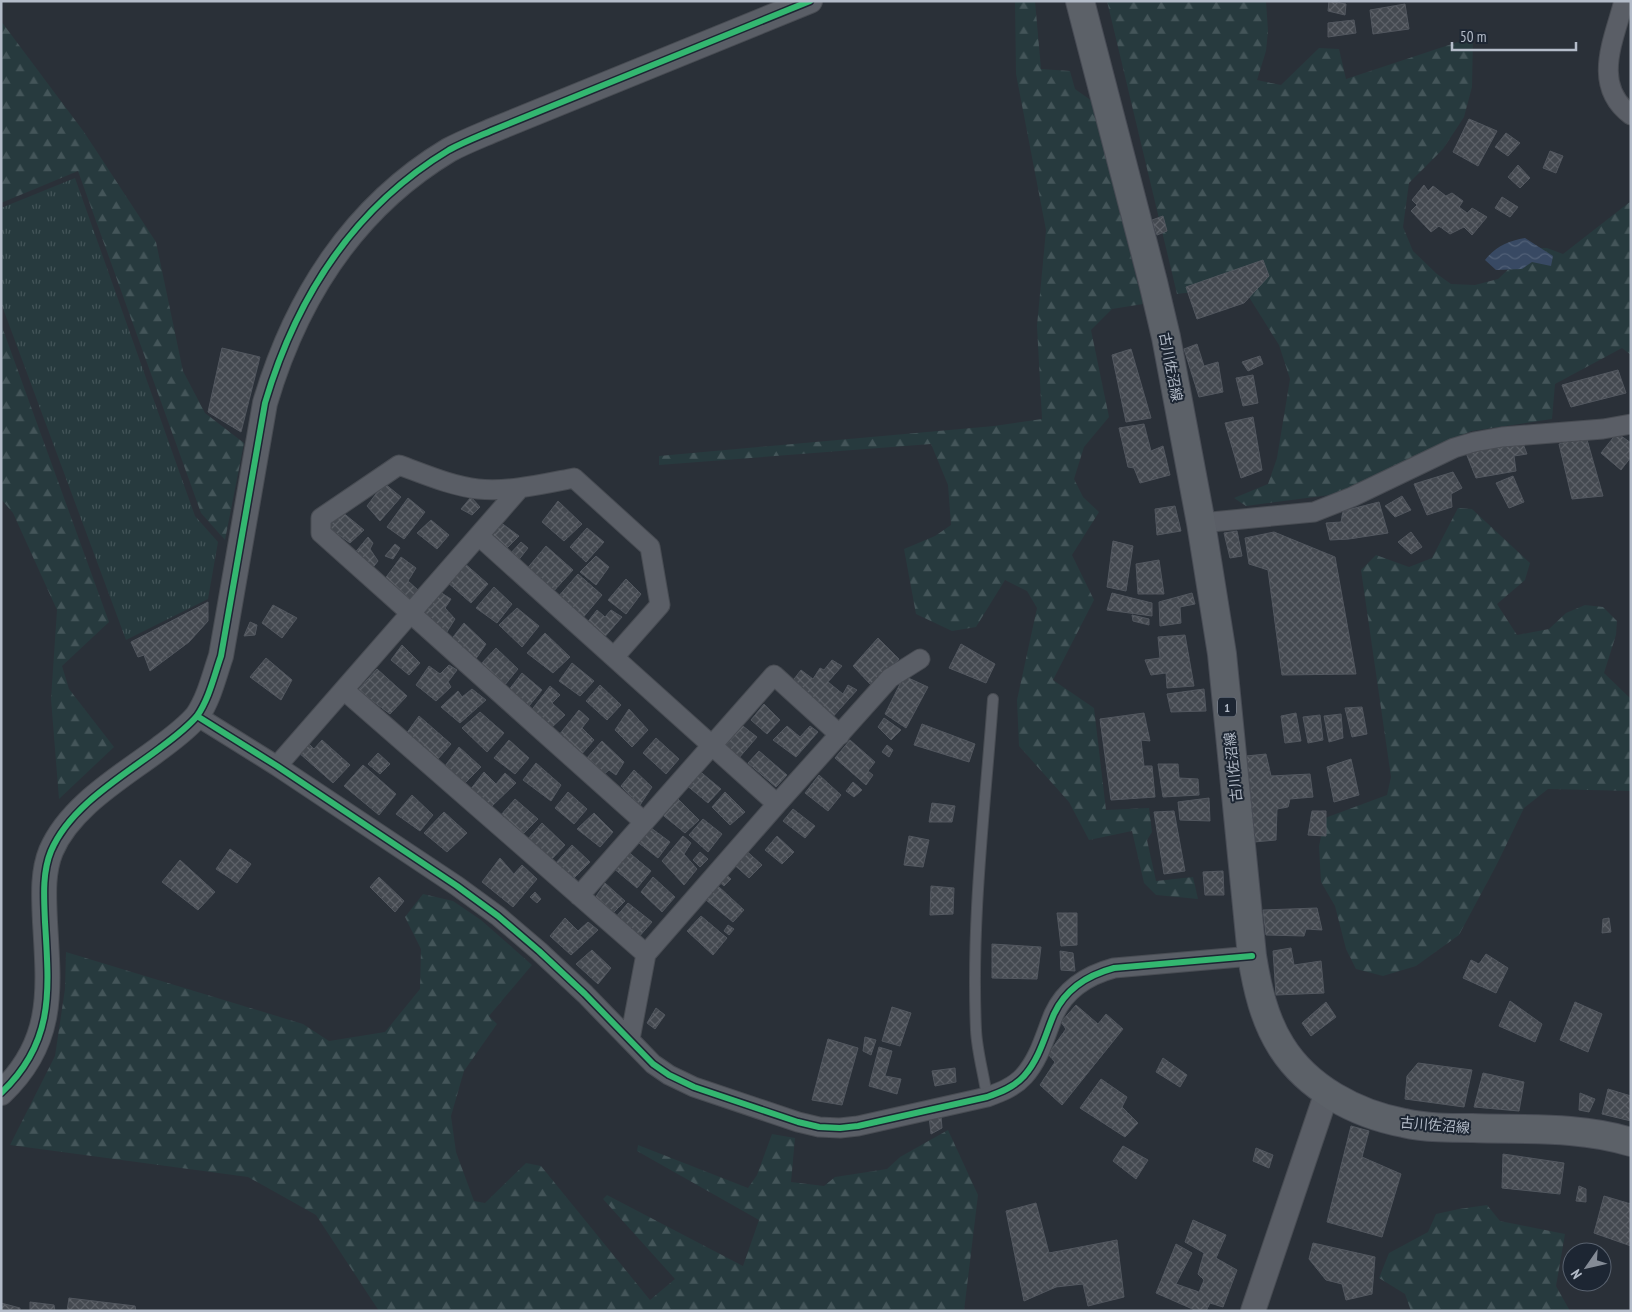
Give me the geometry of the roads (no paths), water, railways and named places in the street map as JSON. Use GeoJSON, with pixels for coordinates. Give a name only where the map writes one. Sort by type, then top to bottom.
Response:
{"type":"FeatureCollection","features":[{"type":"Feature","properties":{"kind":"main road","name":"古川佐沼線"},"geometry":{"type":"LineString","coordinates":[[1080,1],[1154,282],[1166,337],[1201,523],[1222,654],[1252,956],[1257,983],[1267,1016],[1281,1046],[1301,1070],[1327,1092],[1352,1106],[1404,1124],[1474,1128],[1550,1129],[1586,1133],[1631,1142]]}},
{"type":"Feature","properties":{"kind":"street"},"geometry":{"type":"LineString","coordinates":[[1,1093],[18,1076],[30,1058],[46,1017],[48,970],[44,898],[45,875],[51,851],[62,831],[75,815],[94,798],[172,739],[197,716],[210,688],[221,656],[266,403],[273,375],[290,334],[319,278],[333,258],[368,213],[392,191],[450,150],[490,131],[810,1]]}},
{"type":"Feature","properties":{"kind":"street"},"geometry":{"type":"LineString","coordinates":[[1624,1],[1608,64],[1607,79],[1621,107],[1631,115]]}},
{"type":"Feature","properties":{"kind":"street"},"geometry":{"type":"LineString","coordinates":[[1201,523],[1314,512],[1352,497],[1454,448],[1474,442],[1502,437],[1603,429],[1631,424]]}},
{"type":"Feature","properties":{"kind":"street"},"geometry":{"type":"LineString","coordinates":[[614,657],[660,605],[650,547],[574,478],[520,488],[478,489],[450,483],[399,465],[321,518],[321,533],[644,822]]}},
{"type":"Feature","properties":{"kind":"street"},"geometry":{"type":"LineString","coordinates":[[277,766],[520,488]]}},
{"type":"Feature","properties":{"kind":"street"},"geometry":{"type":"LineString","coordinates":[[479,536],[777,804]]}},
{"type":"Feature","properties":{"kind":"street"},"geometry":{"type":"LineString","coordinates":[[630,1039],[646,954],[890,678],[920,659]]}},
{"type":"Feature","properties":{"kind":"street"},"geometry":{"type":"LineString","coordinates":[[579,896],[774,675],[840,734]]}},
{"type":"Feature","properties":{"kind":"street"},"geometry":{"type":"LineString","coordinates":[[344,690],[646,954]]}},
{"type":"Feature","properties":{"kind":"street"},"geometry":{"type":"LineString","coordinates":[[197,716],[277,766],[498,916],[559,969],[653,1064],[669,1075],[694,1087],[798,1122],[819,1127],[840,1128],[858,1126],[987,1097],[1007,1090],[1023,1077],[1035,1062],[1055,1012],[1065,996],[1081,982],[1097,972],[1114,968],[1252,956]]}},
{"type":"Feature","properties":{"kind":"street"},"geometry":{"type":"LineString","coordinates":[[1253,1311],[1327,1092]]}},
{"type":"Feature","properties":{"kind":"lane"},"geometry":{"type":"LineString","coordinates":[[987,1097],[976,1031],[976,955],[993,699]]}},
{"type":"Feature","properties":{"kind":"water"},"geometry":{"type":"Polygon","coordinates":[[[1525,238],[1553,256],[1551,266],[1532,262],[1522,269],[1496,270],[1485,260],[1503,245],[1525,238]]]}}]}
